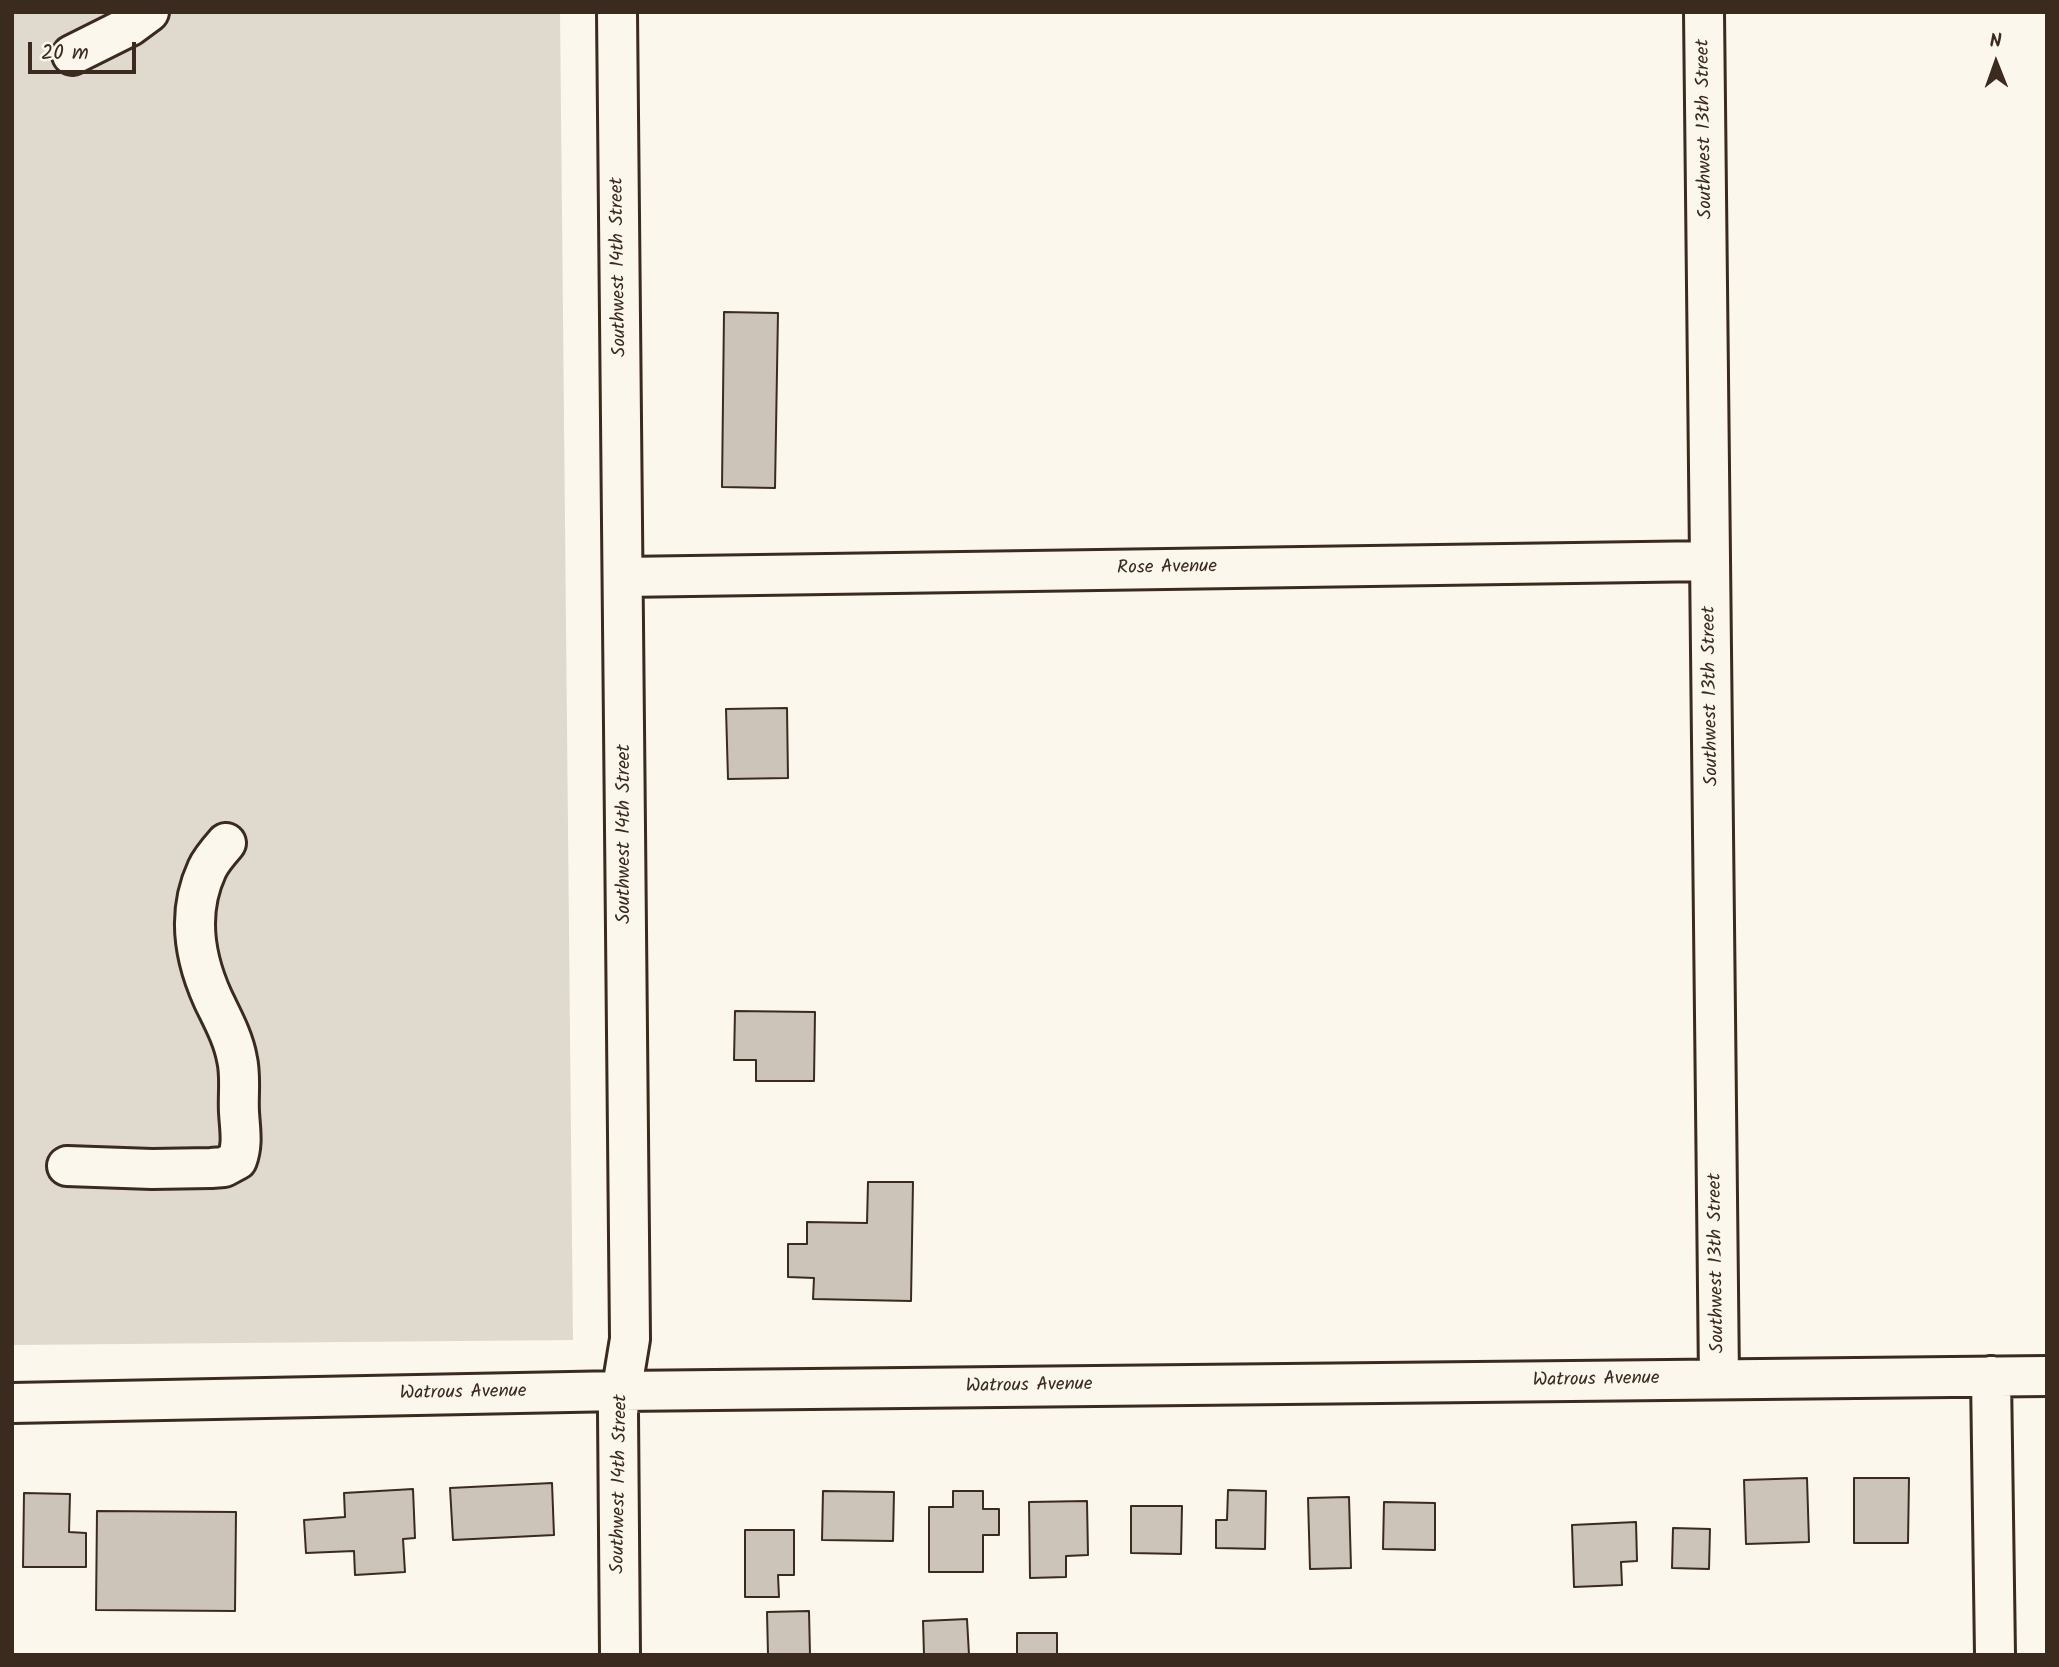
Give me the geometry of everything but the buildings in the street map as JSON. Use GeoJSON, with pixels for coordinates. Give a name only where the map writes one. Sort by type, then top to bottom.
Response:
{"type":"FeatureCollection","features":[{"type":"Feature","properties":{"kind":"street"},"geometry":{"type":"LineString","coordinates":[[72,55],[130,26],[149,12]]}},
{"type":"Feature","properties":{"kind":"street","name":"Southwest 14th Street"},"geometry":{"type":"LineString","coordinates":[[617,12],[630,1339],[620,1391],[617,1436],[620,1655]]}},
{"type":"Feature","properties":{"kind":"street","name":"Southwest 13th Street"},"geometry":{"type":"LineString","coordinates":[[1704,12],[1719,1379]]}},
{"type":"Feature","properties":{"kind":"street","name":"Rose Avenue"},"geometry":{"type":"LineString","coordinates":[[623,577],[1710,561]]}},
{"type":"Feature","properties":{"kind":"street"},"geometry":{"type":"LineString","coordinates":[[67,1166],[211,1168],[225,1167],[237,1160],[242,1146],[237,1059],[227,1027],[212,998],[199,962],[194,939],[194,914],[207,867],[226,843]]}},
{"type":"Feature","properties":{"kind":"street"},"geometry":{"type":"LineString","coordinates":[[1991,1376],[1995,1655]]}},
{"type":"Feature","properties":{"kind":"street","name":"Watrous Avenue"},"geometry":{"type":"LineString","coordinates":[[12,1403],[620,1391],[2047,1376]]}},
{"type":"Feature","properties":{"kind":"shaded area"},"geometry":{"type":"Polygon","coordinates":[[[12,12],[560,12],[573,1340],[12,1345],[12,12]]]}}]}
